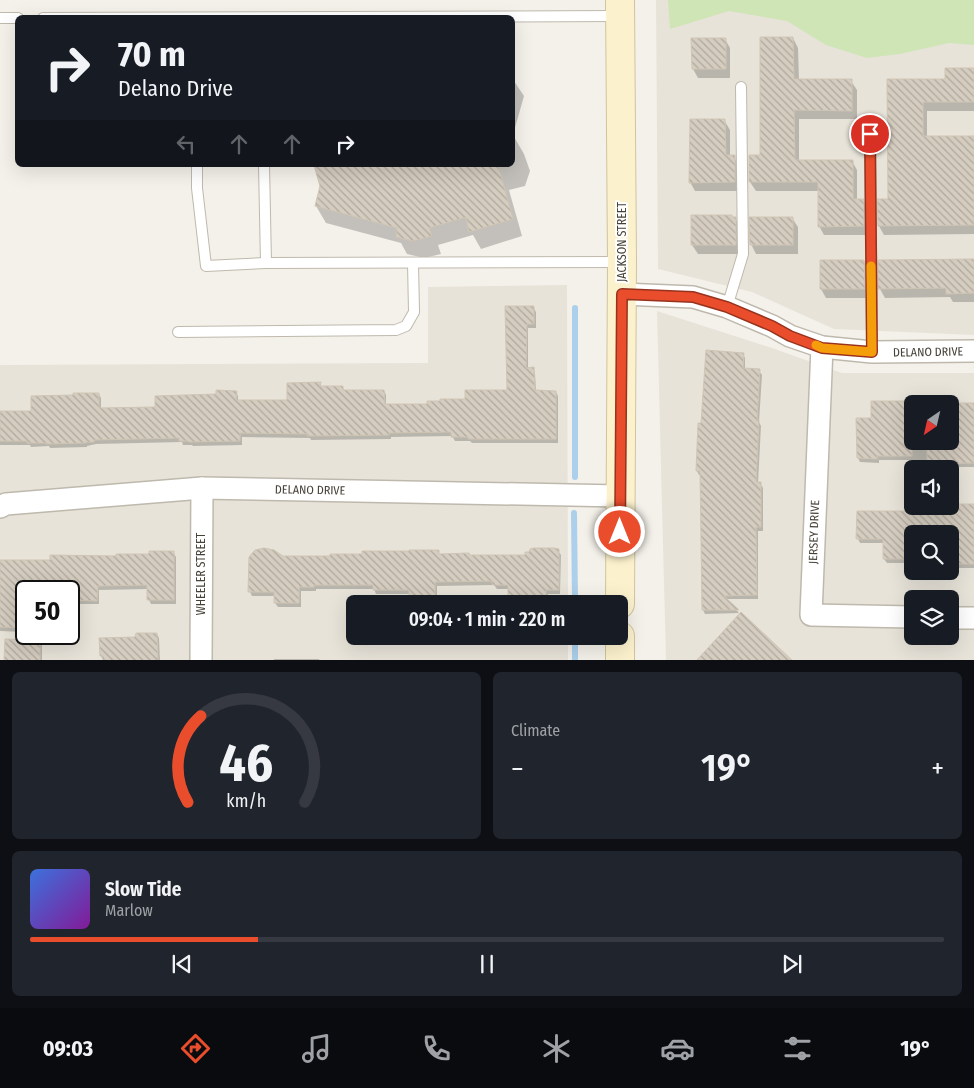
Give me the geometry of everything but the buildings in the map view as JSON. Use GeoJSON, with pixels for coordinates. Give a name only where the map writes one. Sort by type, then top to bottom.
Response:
{"type":"FeatureCollection","features":[{"type":"Feature","properties":{"kind":"main road","name":"JACKSON STREET"},"geometry":{"type":"LineString","coordinates":[[620,8],[622,262],[620,595]]}},
{"type":"Feature","properties":{"kind":"main road"},"geometry":{"type":"LineString","coordinates":[[620,645],[620,660]]}},
{"type":"Feature","properties":{"kind":"street","name":"DELANO DRIVE"},"geometry":{"type":"LineString","coordinates":[[622,294],[693,297],[727,307],[772,326],[790,336],[822,348],[872,352],[974,351]]}},
{"type":"Feature","properties":{"kind":"street","name":"JERSEY DRIVE"},"geometry":{"type":"LineString","coordinates":[[822,348],[810,615],[904,617]]}},
{"type":"Feature","properties":{"kind":"street","name":"DELANO DRIVE"},"geometry":{"type":"LineString","coordinates":[[0,507],[6,504],[202,488],[620,496]]}},
{"type":"Feature","properties":{"kind":"street","name":"WHEELER STREET"},"geometry":{"type":"LineString","coordinates":[[201,660],[202,488]]}},
{"type":"Feature","properties":{"kind":"street"},"geometry":{"type":"LineString","coordinates":[[959,618],[974,618]]}},
{"type":"Feature","properties":{"kind":"lane"},"geometry":{"type":"LineString","coordinates":[[342,15],[620,8]]}},
{"type":"Feature","properties":{"kind":"lane"},"geometry":{"type":"LineString","coordinates":[[0,18],[15,18]]}},
{"type":"Feature","properties":{"kind":"lane"},"geometry":{"type":"LineString","coordinates":[[727,307],[743,254],[741,87]]}},
{"type":"Feature","properties":{"kind":"lane"},"geometry":{"type":"LineString","coordinates":[[870,134],[872,352]]}},
{"type":"Feature","properties":{"kind":"lane"},"geometry":{"type":"LineString","coordinates":[[197,167],[197,188],[206,266],[266,263],[622,262]]}},
{"type":"Feature","properties":{"kind":"lane"},"geometry":{"type":"LineString","coordinates":[[264,167],[266,263]]}},
{"type":"Feature","properties":{"kind":"lane"},"geometry":{"type":"LineString","coordinates":[[178,332],[396,330],[406,326],[414,312],[413,263]]}},
{"type":"Feature","properties":{"kind":"shaded area"},"geometry":{"type":"Polygon","coordinates":[[[656,0],[974,0],[974,335],[834,329],[752,292],[658,269],[656,0]]]}},
{"type":"Feature","properties":{"kind":"shaded area"},"geometry":{"type":"Polygon","coordinates":[[[567,285],[568,595],[346,595],[346,645],[568,645],[568,660],[0,660],[0,365],[428,363],[428,287],[567,285]]]}},
{"type":"Feature","properties":{"kind":"shaded area"},"geometry":{"type":"Polygon","coordinates":[[[657,311],[842,373],[974,373],[974,660],[666,660],[657,311]]]}},
{"type":"Feature","properties":{"kind":"green space"},"geometry":{"type":"Polygon","coordinates":[[[668,0],[974,0],[974,45],[949,43],[900,54],[867,58],[826,45],[787,21],[729,11],[670,29],[668,0]]]}},
{"type":"Feature","properties":{"kind":"waterway"},"geometry":{"type":"LineString","coordinates":[[575,308],[575,477]]}},
{"type":"Feature","properties":{"kind":"waterway"},"geometry":{"type":"LineString","coordinates":[[574,513],[575,595]]}},
{"type":"Feature","properties":{"kind":"waterway"},"geometry":{"type":"LineString","coordinates":[[575,645],[575,660]]}},
{"type":"Feature","properties":{"kind":"slow traffic"},"geometry":{"type":"LineString","coordinates":[[816,345],[822,348],[872,352],[871,266]]}},
{"type":"Feature","properties":{"kind":"route"},"geometry":{"type":"LineString","coordinates":[[620,532],[622,294],[693,297],[727,307],[772,326],[790,336],[822,348],[872,352],[870,134]]}}]}
